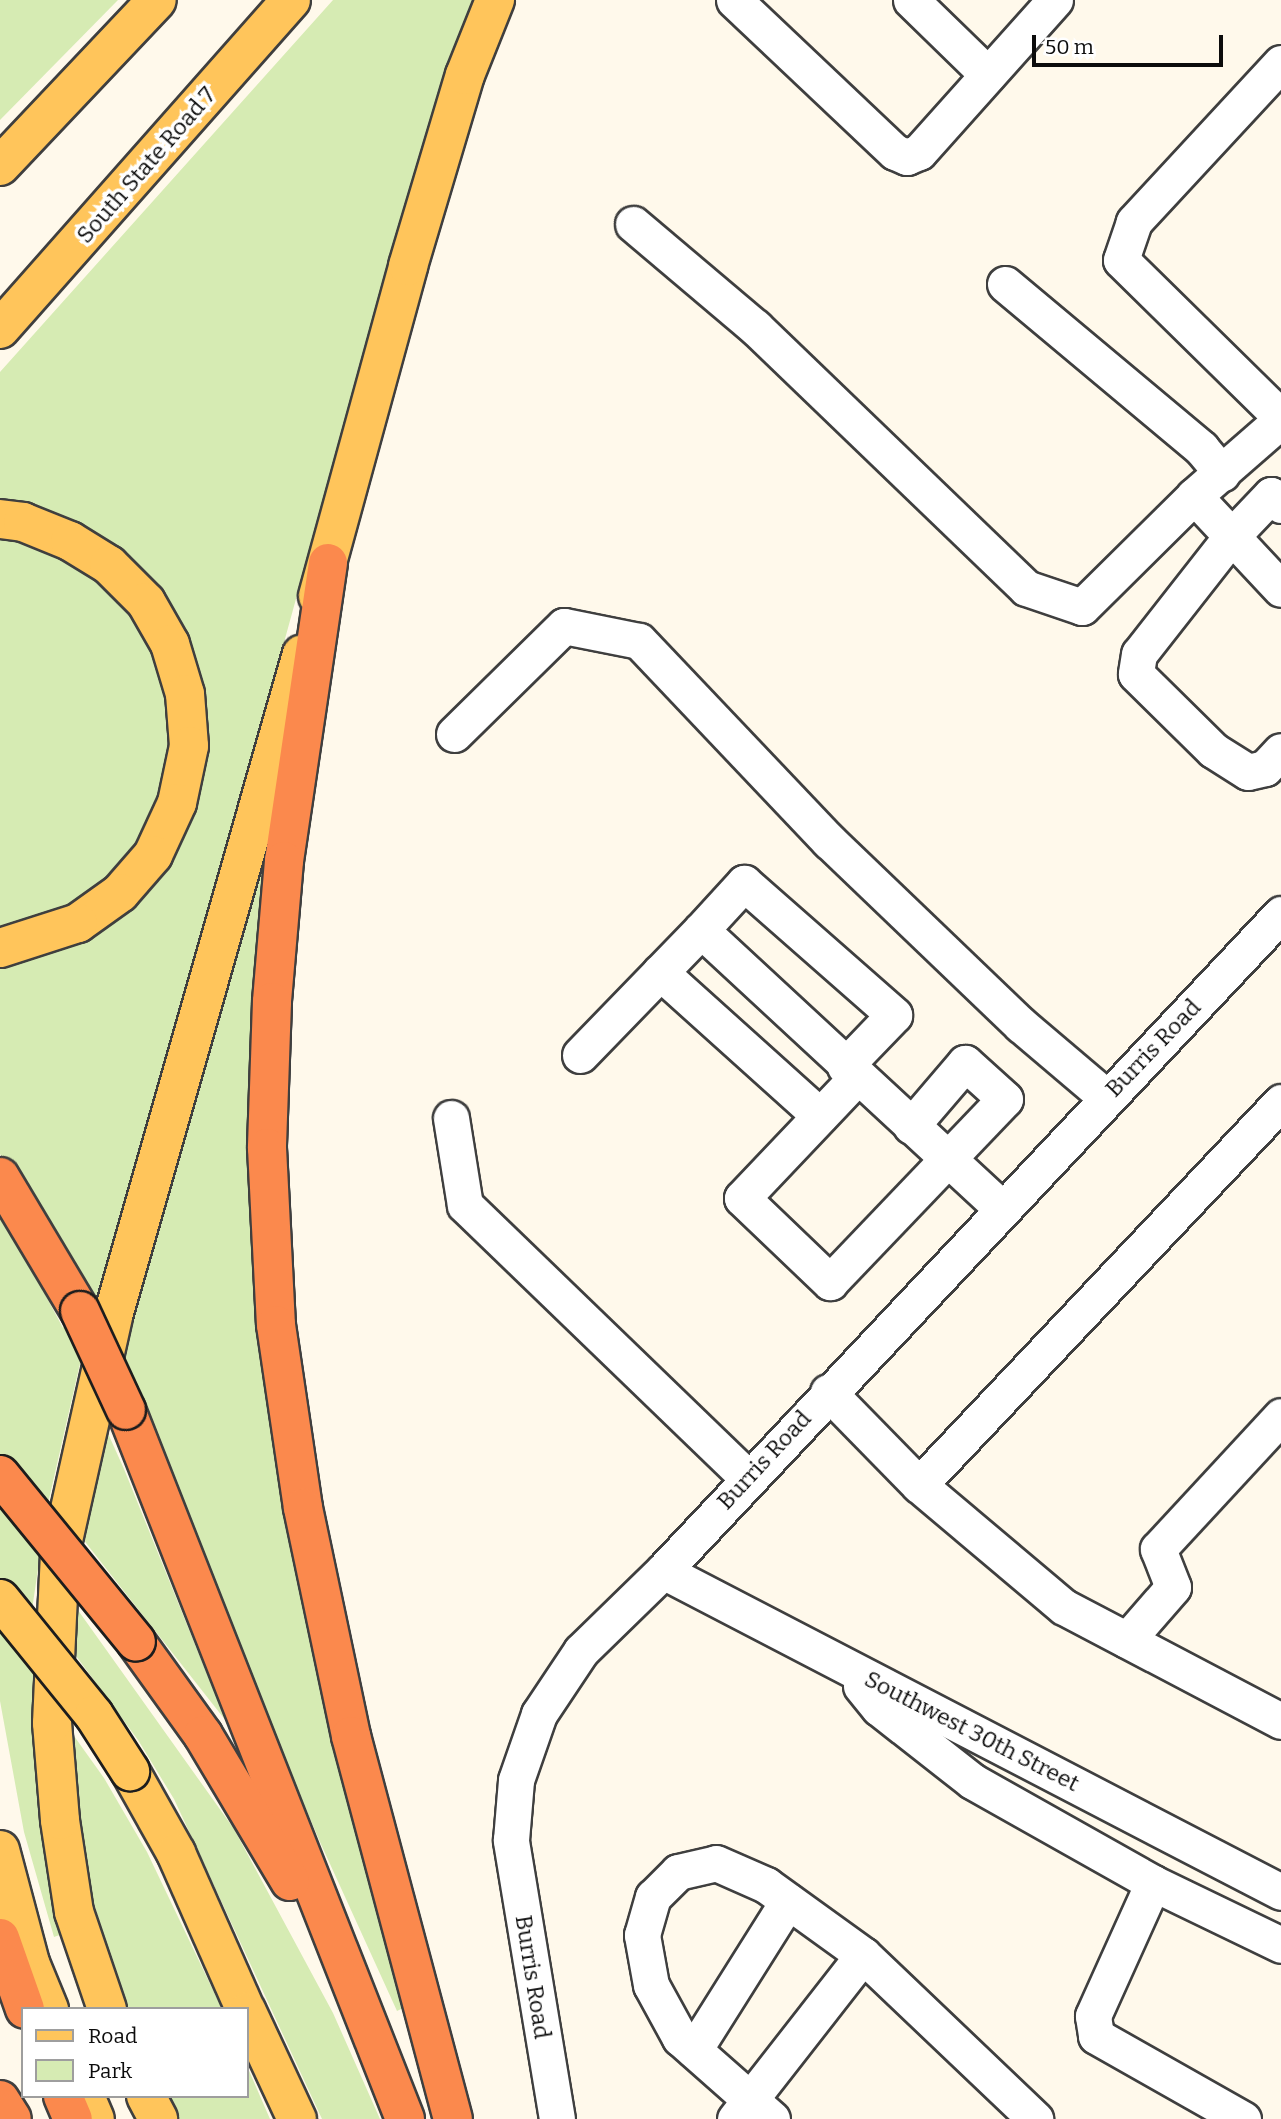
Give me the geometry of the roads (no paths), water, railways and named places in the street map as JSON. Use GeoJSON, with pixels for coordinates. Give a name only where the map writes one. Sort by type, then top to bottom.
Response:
{"type":"FeatureCollection","features":[{"type":"Feature","properties":{"kind":"highway"},"geometry":{"type":"LineString","coordinates":[[328,563],[284,861],[272,1002],[267,1148],[276,1325],[303,1508],[351,1736],[453,2119]]}},
{"type":"Feature","properties":{"kind":"highway"},"geometry":{"type":"LineString","coordinates":[[0,1177],[80,1311],[126,1410],[405,2119]]}},
{"type":"Feature","properties":{"kind":"highway"},"geometry":{"type":"LineString","coordinates":[[0,1475],[136,1642],[203,1735],[275,1855],[370,2034]]}},
{"type":"Feature","properties":{"kind":"highway"},"geometry":{"type":"LineString","coordinates":[[0,1938],[23,2007]]}},
{"type":"Feature","properties":{"kind":"highway"},"geometry":{"type":"LineString","coordinates":[[64,2098],[73,2119]]}},
{"type":"Feature","properties":{"kind":"highway"},"geometry":{"type":"LineString","coordinates":[[0,2100],[12,2119]]}},
{"type":"Feature","properties":{"kind":"main road"},"geometry":{"type":"LineString","coordinates":[[0,166],[157,0]]}},
{"type":"Feature","properties":{"kind":"main road","name":"South State Road 7"},"geometry":{"type":"LineString","coordinates":[[0,329],[291,0]]}},
{"type":"Feature","properties":{"kind":"main road"},"geometry":{"type":"LineString","coordinates":[[106,2007],[74,1912],[60,1820],[52,1723],[60,1554],[113,1316],[328,563],[408,266],[465,75],[495,0]]}},
{"type":"Feature","properties":{"kind":"main road"},"geometry":{"type":"LineString","coordinates":[[0,519],[23,522],[71,541],[109,565],[146,602],[170,644],[184,694],[189,746],[177,803],[153,855],[120,893],[78,923],[0,948]]}},
{"type":"Feature","properties":{"kind":"main road"},"geometry":{"type":"LineString","coordinates":[[0,1599],[94,1715],[130,1772],[176,1853],[245,2007]]}},
{"type":"Feature","properties":{"kind":"main road"},"geometry":{"type":"LineString","coordinates":[[0,1850],[30,1963],[48,2007]]}},
{"type":"Feature","properties":{"kind":"main road"},"geometry":{"type":"LineString","coordinates":[[248,2014],[297,2119]]}},
{"type":"Feature","properties":{"kind":"main road"},"geometry":{"type":"LineString","coordinates":[[86,2098],[95,2119]]}},
{"type":"Feature","properties":{"kind":"main road"},"geometry":{"type":"LineString","coordinates":[[147,2098],[158,2119]]}},
{"type":"Feature","properties":{"kind":"street"},"geometry":{"type":"LineString","coordinates":[[734,0],[895,152],[907,157],[919,152],[988,75],[1041,5]]}},
{"type":"Feature","properties":{"kind":"street"},"geometry":{"type":"LineString","coordinates":[[911,0],[988,75]]}},
{"type":"Feature","properties":{"kind":"street"},"geometry":{"type":"LineString","coordinates":[[633,224],[755,327],[1026,588],[1082,607],[1194,496],[1281,419],[1121,260],[1134,222],[1281,63]]}},
{"type":"Feature","properties":{"kind":"street"},"geometry":{"type":"LineString","coordinates":[[1005,284],[1201,448],[1222,472]]}},
{"type":"Feature","properties":{"kind":"street"},"geometry":{"type":"LineString","coordinates":[[1281,505],[1270,495],[1230,538],[1139,654],[1136,674],[1213,750],[1248,772],[1265,768],[1281,751]]}},
{"type":"Feature","properties":{"kind":"street"},"geometry":{"type":"LineString","coordinates":[[1194,496],[1230,538],[1281,589]]}},
{"type":"Feature","properties":{"kind":"street"},"geometry":{"type":"LineString","coordinates":[[454,734],[564,626],[639,641],[828,841],[1021,1026],[1106,1097]]}},
{"type":"Feature","properties":{"kind":"street"},"geometry":{"type":"LineString","coordinates":[[580,1055],[744,883],[894,1015],[820,1116],[742,1198],[830,1282],[1005,1099],[965,1063],[911,1126]]}},
{"type":"Feature","properties":{"kind":"street","name":"Burris Road"},"geometry":{"type":"LineString","coordinates":[[557,2119],[510,1840],[516,1780],[539,1714],[582,1651],[663,1571],[747,1477],[1281,914]]}},
{"type":"Feature","properties":{"kind":"street"},"geometry":{"type":"LineString","coordinates":[[701,930],[1001,1209]]}},
{"type":"Feature","properties":{"kind":"street"},"geometry":{"type":"LineString","coordinates":[[660,972],[820,1116]]}},
{"type":"Feature","properties":{"kind":"street"},"geometry":{"type":"LineString","coordinates":[[919,1485],[1281,1102]]}},
{"type":"Feature","properties":{"kind":"street"},"geometry":{"type":"LineString","coordinates":[[451,1118],[465,1205],[747,1477]]}},
{"type":"Feature","properties":{"kind":"street"},"geometry":{"type":"LineString","coordinates":[[828,1392],[919,1485],[1063,1607],[1281,1721]]}},
{"type":"Feature","properties":{"kind":"street"},"geometry":{"type":"LineString","coordinates":[[1127,1640],[1173,1587],[1158,1549],[1281,1416]]}},
{"type":"Feature","properties":{"kind":"street","name":"Southwest 30th Street"},"geometry":{"type":"LineString","coordinates":[[663,1571],[1281,1892]]}},
{"type":"Feature","properties":{"kind":"street"},"geometry":{"type":"LineString","coordinates":[[845,1667],[879,1708],[972,1781],[1153,1883],[1281,1945]]}},
{"type":"Feature","properties":{"kind":"street"},"geometry":{"type":"LineString","coordinates":[[863,1955],[753,2113],[680,2038],[651,1985],[642,1936],[653,1897],[678,1872],[716,1863],[766,1885],[863,1955],[1035,2119]]}},
{"type":"Feature","properties":{"kind":"street"},"geometry":{"type":"LineString","coordinates":[[1153,1883],[1093,2016],[1096,2036],[1243,2119]]}},
{"type":"Feature","properties":{"kind":"street"},"geometry":{"type":"LineString","coordinates":[[694,2050],[788,1901]]}}]}
